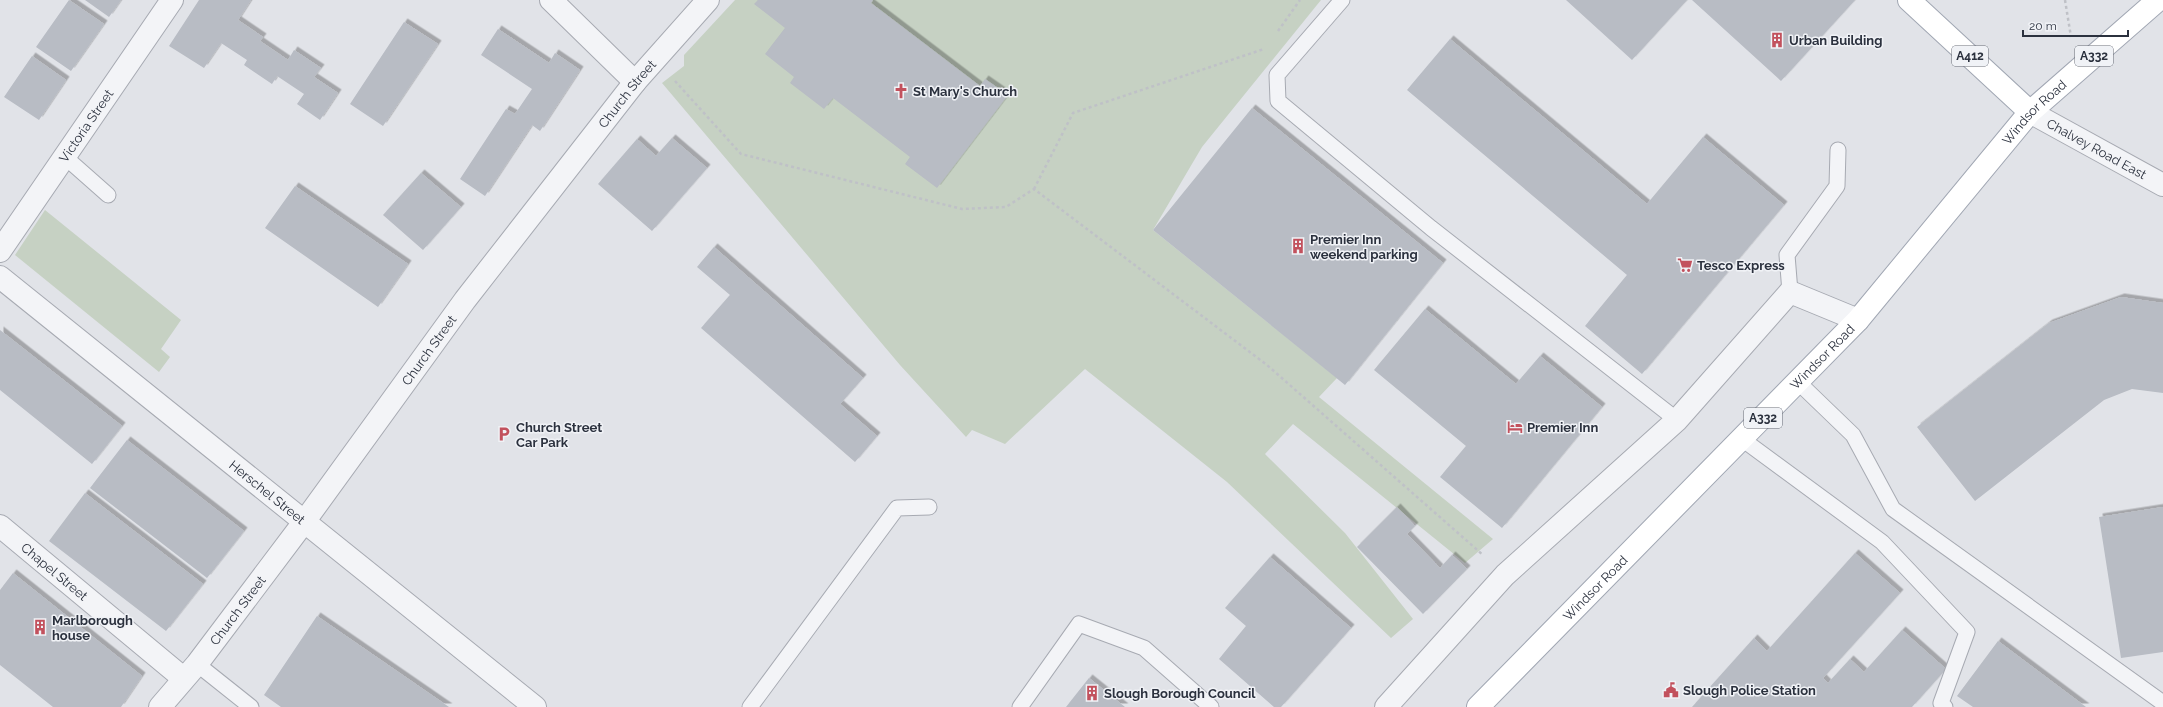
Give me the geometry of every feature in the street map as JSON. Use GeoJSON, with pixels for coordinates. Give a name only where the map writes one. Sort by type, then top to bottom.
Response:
{"type":"FeatureCollection","features":[{"type":"Feature","properties":{"kind":"main road","name":"A412"},"geometry":{"type":"LineString","coordinates":[[1909,0],[2030,112]]}},
{"type":"Feature","properties":{"kind":"main road","name":"Windsor Road"},"geometry":{"type":"LineString","coordinates":[[1478,707],[1858,320],[2030,112],[2158,0]]}},
{"type":"Feature","properties":{"kind":"street","name":"Victoria Street"},"geometry":{"type":"LineString","coordinates":[[0,251],[172,0]]}},
{"type":"Feature","properties":{"kind":"street"},"geometry":{"type":"LineString","coordinates":[[551,0],[635,82]]}},
{"type":"Feature","properties":{"kind":"street","name":"Church Street"},"geometry":{"type":"LineString","coordinates":[[160,707],[190,671],[304,522],[465,300],[635,82],[708,0]]}},
{"type":"Feature","properties":{"kind":"street","name":"Chalvey Road East"},"geometry":{"type":"LineString","coordinates":[[2030,112],[2163,185]]}},
{"type":"Feature","properties":{"kind":"street","name":"Herschel Street"},"geometry":{"type":"LineString","coordinates":[[0,277],[535,707]]}},
{"type":"Feature","properties":{"kind":"street"},"geometry":{"type":"LineString","coordinates":[[1386,707],[1505,575],[1676,420],[1790,292],[1858,320]]}},
{"type":"Feature","properties":{"kind":"street","name":"Chapel Street"},"geometry":{"type":"LineString","coordinates":[[0,526],[190,671]]}},
{"type":"Feature","properties":{"kind":"lane"},"geometry":{"type":"LineString","coordinates":[[1342,0],[1277,75],[1278,100],[1432,228],[1676,420]]}},
{"type":"Feature","properties":{"kind":"lane"},"geometry":{"type":"LineString","coordinates":[[1790,292],[1787,255],[1837,186],[1838,150]]}},
{"type":"Feature","properties":{"kind":"lane"},"geometry":{"type":"LineString","coordinates":[[65,157],[108,195]]}},
{"type":"Feature","properties":{"kind":"lane"},"geometry":{"type":"LineString","coordinates":[[1798,382],[1853,435],[1893,509],[2163,703]]}},
{"type":"Feature","properties":{"kind":"lane"},"geometry":{"type":"LineString","coordinates":[[1742,439],[1882,542],[1967,632],[1941,703],[1945,707]]}},
{"type":"Feature","properties":{"kind":"lane"},"geometry":{"type":"LineString","coordinates":[[750,707],[897,508],[929,507]]}},
{"type":"Feature","properties":{"kind":"lane"},"geometry":{"type":"LineString","coordinates":[[1020,707],[1080,624],[1144,648],[1211,707]]}},
{"type":"Feature","properties":{"kind":"lane"},"geometry":{"type":"LineString","coordinates":[[190,671],[251,707]]}},
{"type":"Feature","properties":{"kind":"path"},"geometry":{"type":"LineString","coordinates":[[1274,36],[1300,0]]}},
{"type":"Feature","properties":{"kind":"path"},"geometry":{"type":"LineString","coordinates":[[673,79],[741,154],[962,209],[1006,207],[1034,189],[1072,113],[1266,48]]}},
{"type":"Feature","properties":{"kind":"path"},"geometry":{"type":"LineString","coordinates":[[1034,189],[1267,366],[1505,575]]}},
{"type":"Feature","properties":{"kind":"green space"},"geometry":{"type":"Polygon","coordinates":[[[735,0],[1321,0],[1202,147],[1153,230],[1337,378],[1319,397],[1493,539],[1465,563],[1293,424],[1265,454],[1345,533],[1413,619],[1391,638],[1227,482],[1085,369],[1005,444],[972,430],[966,437],[900,365],[662,83],[684,66],[684,55],[735,0]]]}},
{"type":"Feature","properties":{"kind":"green space"},"geometry":{"type":"Polygon","coordinates":[[[45,210],[181,320],[161,349],[170,357],[159,372],[15,255],[45,210]]]}},
{"type":"Feature","properties":{"kind":"building"},"geometry":{"type":"Polygon","coordinates":[[[69,0],[104,24],[71,71],[36,47],[69,0]]]}},
{"type":"Feature","properties":{"kind":"building"},"geometry":{"type":"Polygon","coordinates":[[[85,0],[121,0],[109,17],[85,0]]]}},
{"type":"Feature","properties":{"kind":"building"},"geometry":{"type":"Polygon","coordinates":[[[199,0],[251,0],[238,20],[263,37],[260,41],[288,60],[294,50],[321,68],[314,77],[338,93],[320,120],[297,104],[304,94],[277,76],[272,84],[244,65],[247,60],[221,43],[204,68],[169,46],[199,0]]]}},
{"type":"Feature","properties":{"kind":"building","name":"St Mary's Church"},"geometry":{"type":"Polygon","coordinates":[[[758,0],[873,0],[871,3],[980,86],[985,79],[1008,95],[937,188],[905,164],[910,157],[833,98],[824,109],[790,83],[794,77],[765,54],[785,28],[754,4],[758,0]]]}},
{"type":"Feature","properties":{"kind":"building"},"geometry":{"type":"Polygon","coordinates":[[[1566,0],[1687,0],[1632,60],[1566,0]]]}},
{"type":"Feature","properties":{"kind":"building","name":"Urban Building"},"geometry":{"type":"Polygon","coordinates":[[[1692,0],[1855,0],[1781,81],[1692,0]]]}},
{"type":"Feature","properties":{"kind":"building"},"geometry":{"type":"Polygon","coordinates":[[[404,22],[438,44],[383,126],[350,104],[404,22]]]}},
{"type":"Feature","properties":{"kind":"building"},"geometry":{"type":"Polygon","coordinates":[[[498,29],[549,63],[555,53],[580,70],[540,131],[532,125],[485,196],[460,179],[506,109],[515,114],[532,89],[481,55],[498,29]]]}},
{"type":"Feature","properties":{"kind":"building"},"geometry":{"type":"Polygon","coordinates":[[[1450,39],[1647,204],[1703,137],[1784,205],[1642,374],[1585,326],[1627,275],[1407,90],[1450,39]]]}},
{"type":"Feature","properties":{"kind":"building"},"geometry":{"type":"Polygon","coordinates":[[[32,56],[66,80],[39,120],[4,97],[32,56]]]}},
{"type":"Feature","properties":{"kind":"building","name":"Premier Inn weekend parking"},"geometry":{"type":"Polygon","coordinates":[[[1252,108],[1443,263],[1345,385],[1153,230],[1252,108]]]}},
{"type":"Feature","properties":{"kind":"building"},"geometry":{"type":"Polygon","coordinates":[[[672,138],[707,168],[652,231],[598,184],[637,139],[656,156],[672,138]]]}},
{"type":"Feature","properties":{"kind":"building"},"geometry":{"type":"Polygon","coordinates":[[[421,173],[461,207],[423,250],[383,215],[421,173]]]}},
{"type":"Feature","properties":{"kind":"building"},"geometry":{"type":"Polygon","coordinates":[[[295,186],[408,264],[378,307],[265,228],[295,186]]]}},
{"type":"Feature","properties":{"kind":"building"},"geometry":{"type":"Polygon","coordinates":[[[714,247],[863,378],[840,404],[877,436],[855,462],[701,328],[730,295],[697,267],[714,247]]]}},
{"type":"Feature","properties":{"kind":"building"},"geometry":{"type":"Polygon","coordinates":[[[2121,297],[2163,303],[2163,393],[2132,389],[2104,400],[1975,501],[1917,427],[2049,323],[2121,297]]]}},
{"type":"Feature","properties":{"kind":"building","name":"Premier Inn"},"geometry":{"type":"Polygon","coordinates":[[[1425,309],[1516,384],[1540,356],[1602,407],[1502,528],[1440,477],[1466,446],[1374,370],[1425,309]]]}},
{"type":"Feature","properties":{"kind":"building"},"geometry":{"type":"Polygon","coordinates":[[[0,330],[122,426],[92,464],[0,390],[0,330]]]}},
{"type":"Feature","properties":{"kind":"building"},"geometry":{"type":"Polygon","coordinates":[[[127,440],[244,531],[207,578],[90,488],[127,440]]]}},
{"type":"Feature","properties":{"kind":"building"},"geometry":{"type":"Polygon","coordinates":[[[85,493],[203,584],[166,631],[49,541],[85,493]]]}},
{"type":"Feature","properties":{"kind":"building"},"geometry":{"type":"Polygon","coordinates":[[[1397,507],[1415,526],[1407,534],[1440,568],[1452,555],[1467,569],[1423,614],[1357,547],[1397,507]]]}},
{"type":"Feature","properties":{"kind":"building"},"geometry":{"type":"Polygon","coordinates":[[[2163,507],[2163,652],[2121,658],[2099,517],[2163,507]]]}},
{"type":"Feature","properties":{"kind":"building"},"geometry":{"type":"Polygon","coordinates":[[[1855,553],[1900,593],[1823,678],[1828,683],[1850,659],[1864,672],[1902,630],[1946,669],[1912,707],[1692,707],[1754,638],[1767,651],[1855,553]]]}},
{"type":"Feature","properties":{"kind":"building"},"geometry":{"type":"Polygon","coordinates":[[[1270,557],[1351,628],[1281,707],[1274,707],[1219,659],[1246,626],[1225,608],[1270,557]]]}},
{"type":"Feature","properties":{"kind":"building","name":"Marlborough house"},"geometry":{"type":"Polygon","coordinates":[[[13,573],[142,676],[121,707],[53,707],[0,665],[0,590],[13,573]]]}},
{"type":"Feature","properties":{"kind":"building"},"geometry":{"type":"Polygon","coordinates":[[[317,616],[449,707],[281,707],[264,695],[317,616]]]}},
{"type":"Feature","properties":{"kind":"building"},"geometry":{"type":"Polygon","coordinates":[[[1998,641],[2086,707],[1973,707],[1957,696],[1998,641]]]}},
{"type":"Feature","properties":{"kind":"building","name":"Slough Borough Council"},"geometry":{"type":"Polygon","coordinates":[[[1089,678],[1125,707],[1066,707],[1089,678]]]}},
{"type":"Feature","properties":{"kind":"place","name":"Urban Building"},"geometry":{"type":"Point","coordinates":[1777,40]}},
{"type":"Feature","properties":{"kind":"place","name":"St Mary's Church"},"geometry":{"type":"Point","coordinates":[901,91]}},
{"type":"Feature","properties":{"kind":"place","name":"Premier Inn weekend parking"},"geometry":{"type":"Point","coordinates":[1298,246]}},
{"type":"Feature","properties":{"kind":"place","name":"Tesco Express"},"geometry":{"type":"Point","coordinates":[1685,265]}},
{"type":"Feature","properties":{"kind":"place","name":"Premier Inn"},"geometry":{"type":"Point","coordinates":[1515,427]}},
{"type":"Feature","properties":{"kind":"place","name":"Church Street Car Park"},"geometry":{"type":"Point","coordinates":[504,434]}},
{"type":"Feature","properties":{"kind":"place","name":"Marlborough house"},"geometry":{"type":"Point","coordinates":[40,627]}},
{"type":"Feature","properties":{"kind":"place","name":"Slough Police Station"},"geometry":{"type":"Point","coordinates":[1671,690]}},
{"type":"Feature","properties":{"kind":"place","name":"Slough Borough Council"},"geometry":{"type":"Point","coordinates":[1092,693]}}]}
